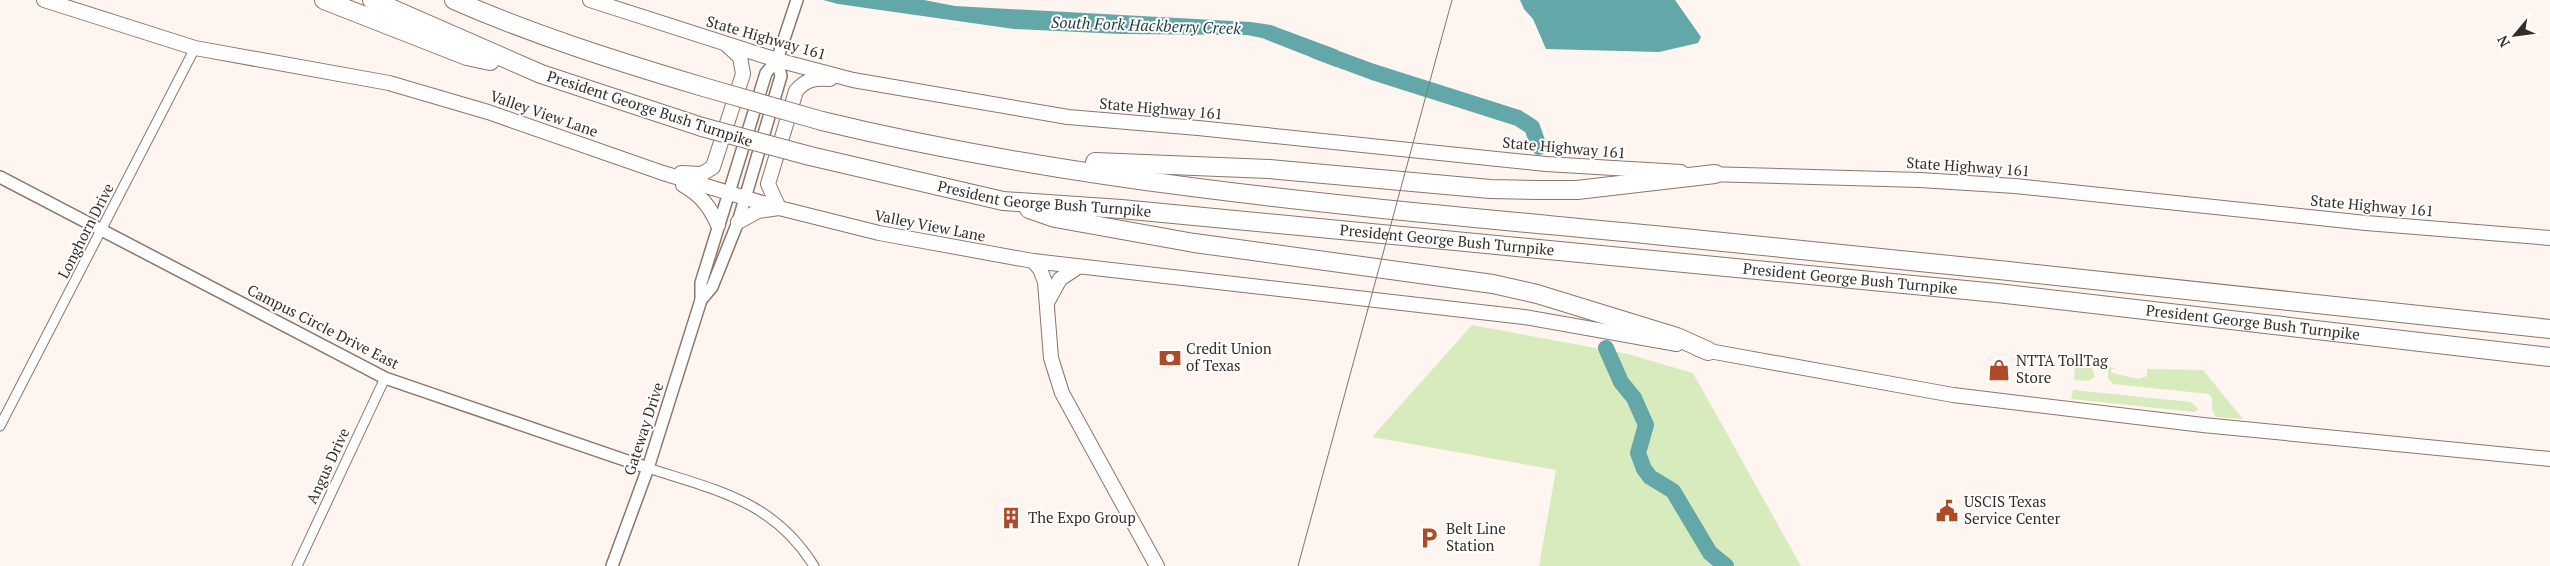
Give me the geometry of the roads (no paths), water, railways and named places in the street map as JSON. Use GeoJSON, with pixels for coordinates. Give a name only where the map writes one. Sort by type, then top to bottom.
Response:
{"type":"FeatureCollection","features":[{"type":"Feature","properties":{"kind":"highway"},"geometry":{"type":"LineString","coordinates":[[324,0],[468,56],[540,74]]}},
{"type":"Feature","properties":{"kind":"highway","name":"President George Bush Turnpike"},"geometry":{"type":"LineString","coordinates":[[372,0],[540,74],[702,127],[810,156],[1003,200],[1122,209],[1997,293],[2550,357]]}},
{"type":"Feature","properties":{"kind":"highway","name":"President George Bush Turnpike"},"geometry":{"type":"LineString","coordinates":[[454,0],[507,23],[602,57],[822,121],[917,144],[1224,193],[1802,250],[2550,329]]}},
{"type":"Feature","properties":{"kind":"highway"},"geometry":{"type":"LineString","coordinates":[[474,0],[507,23]]}},
{"type":"Feature","properties":{"kind":"highway"},"geometry":{"type":"LineString","coordinates":[[996,157],[1025,155],[1124,164],[1269,169],[1481,188],[1537,190],[1577,190],[1715,174]]}},
{"type":"Feature","properties":{"kind":"highway"},"geometry":{"type":"LineString","coordinates":[[1003,200],[1055,218],[1194,243],[1493,284],[1537,294],[1677,337],[1708,351]]}},
{"type":"Feature","properties":{"kind":"main road","name":"Valley View Lane"},"geometry":{"type":"LineString","coordinates":[[44,0],[195,48],[389,83],[488,112],[663,173],[779,208],[879,233],[1033,261]]}},
{"type":"Feature","properties":{"kind":"main road","name":"State Highway 161"},"geometry":{"type":"LineString","coordinates":[[590,0],[777,60],[853,80],[1068,117],[1198,128],[1546,164],[1715,174],[1920,180],[2015,186],[2348,221],[2550,238]]}},
{"type":"Feature","properties":{"kind":"main road"},"geometry":{"type":"LineString","coordinates":[[663,173],[702,174],[713,167],[744,74],[740,57],[725,43]]}},
{"type":"Feature","properties":{"kind":"main road"},"geometry":{"type":"LineString","coordinates":[[738,222],[758,211],[779,208],[768,184],[796,91],[801,85],[814,78],[853,80]]}},
{"type":"Feature","properties":{"kind":"main road"},"geometry":{"type":"LineString","coordinates":[[663,173],[699,194],[712,211],[718,226]]}},
{"type":"Feature","properties":{"kind":"main road"},"geometry":{"type":"LineString","coordinates":[[1033,261],[1524,317],[1953,396],[2203,425],[2550,459]]}},
{"type":"Feature","properties":{"kind":"main road"},"geometry":{"type":"LineString","coordinates":[[1033,261],[1044,280],[1048,301],[1051,358],[1062,392],[1157,566]]}},
{"type":"Feature","properties":{"kind":"main road"},"geometry":{"type":"LineString","coordinates":[[1048,301],[1060,279],[1078,267]]}},
{"type":"Feature","properties":{"kind":"street","name":"Gateway Drive"},"geometry":{"type":"LineString","coordinates":[[612,566],[648,468],[700,300],[701,283],[718,226],[766,73],[777,60],[797,0]]}},
{"type":"Feature","properties":{"kind":"street","name":"Longhorn Drive"},"geometry":{"type":"LineString","coordinates":[[0,426],[195,48]]}},
{"type":"Feature","properties":{"kind":"street","name":"Gateway Drive"},"geometry":{"type":"LineString","coordinates":[[700,300],[712,287],[746,198],[781,76],[777,60]]}},
{"type":"Feature","properties":{"kind":"street","name":"Campus Circle Drive East"},"geometry":{"type":"LineString","coordinates":[[0,178],[385,378],[648,468]]}},
{"type":"Feature","properties":{"kind":"street","name":"Angus Drive"},"geometry":{"type":"LineString","coordinates":[[297,566],[385,378]]}},
{"type":"Feature","properties":{"kind":"street"},"geometry":{"type":"LineString","coordinates":[[648,468],[734,497],[756,507],[788,533],[814,566]]}},
{"type":"Feature","properties":{"kind":"water"},"geometry":{"type":"Polygon","coordinates":[[[823,0],[924,0],[955,6],[1251,22],[1271,25],[1338,50],[1336,67],[1262,38],[1247,35],[1120,34],[1014,29],[838,4],[823,0]]]}},
{"type":"Feature","properties":{"kind":"water"},"geometry":{"type":"Polygon","coordinates":[[[1520,0],[1675,0],[1701,37],[1698,43],[1659,52],[1546,49],[1533,19],[1524,9],[1520,0]]]}},
{"type":"Feature","properties":{"kind":"waterway","name":"South Fork Hackberry Creek"},"geometry":{"type":"LineString","coordinates":[[1316,51],[1373,72],[1518,118],[1532,127],[1539,147]]}},
{"type":"Feature","properties":{"kind":"waterway","name":"South Fork Hackberry Creek"},"geometry":{"type":"LineString","coordinates":[[1606,348],[1621,382],[1634,398],[1646,425],[1638,453],[1644,469],[1650,477],[1673,491],[1710,553],[1726,566]]}},
{"type":"Feature","properties":{"kind":"tram line"},"geometry":{"type":"LineString","coordinates":[[1298,566],[1452,0]]}},
{"type":"Feature","properties":{"kind":"place","name":"Credit Union of Texas"},"geometry":{"type":"Point","coordinates":[1170,358]}},
{"type":"Feature","properties":{"kind":"place","name":"NTTA TollTag Store"},"geometry":{"type":"Point","coordinates":[1999,370]}},
{"type":"Feature","properties":{"kind":"place","name":"USCIS Texas Service Center"},"geometry":{"type":"Point","coordinates":[1947,511]}},
{"type":"Feature","properties":{"kind":"place","name":"The Expo Group"},"geometry":{"type":"Point","coordinates":[1011,518]}},
{"type":"Feature","properties":{"kind":"place","name":"Belt Line Station"},"geometry":{"type":"Point","coordinates":[1429,538]}}]}
